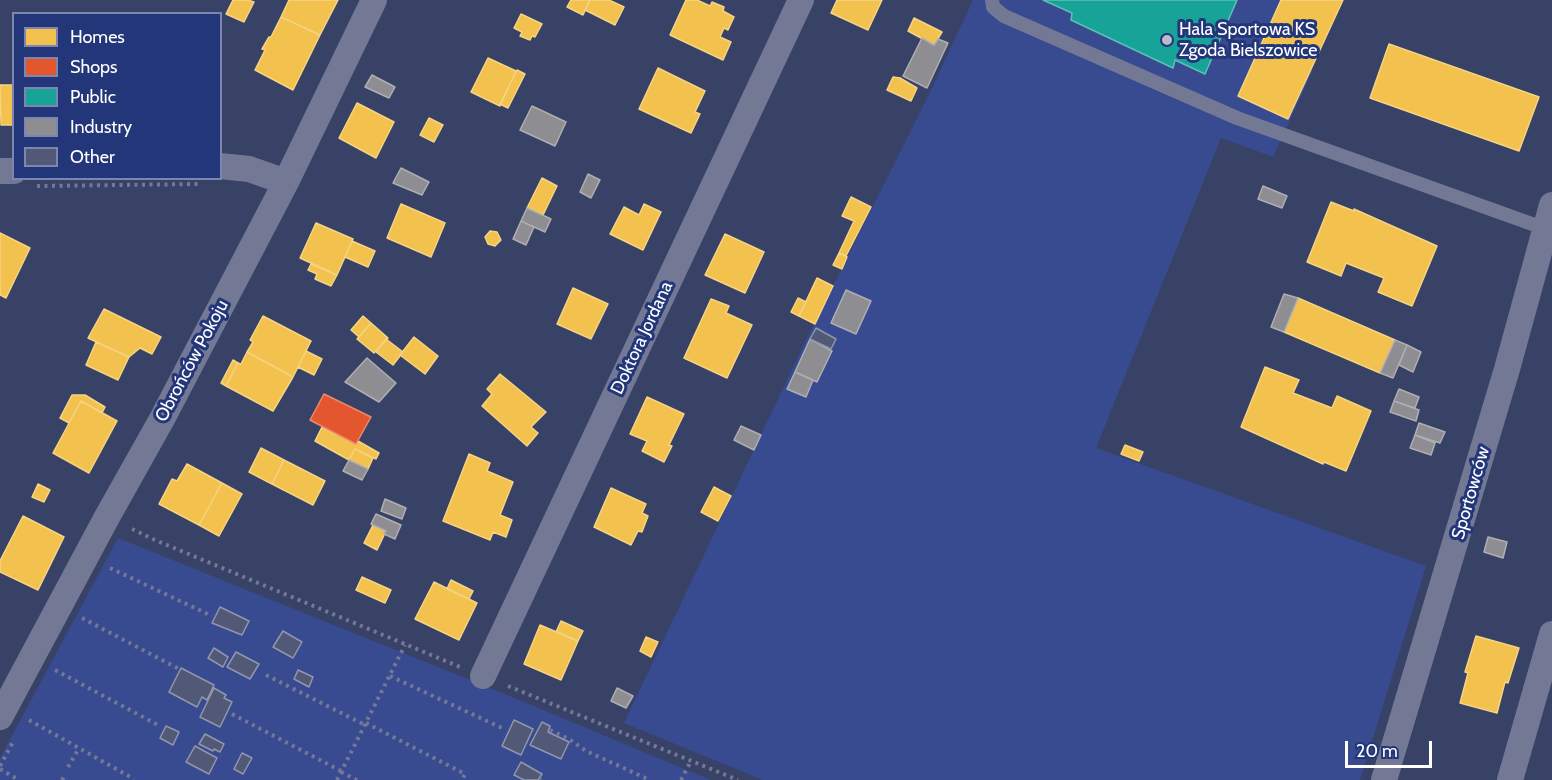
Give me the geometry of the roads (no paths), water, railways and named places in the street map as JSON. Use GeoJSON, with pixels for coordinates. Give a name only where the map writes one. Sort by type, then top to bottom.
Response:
{"type":"FeatureCollection","features":[{"type":"Feature","properties":{"kind":"street","name":"Obrońców Pokoju"},"geometry":{"type":"LineString","coordinates":[[0,717],[162,419],[286,182],[374,0]]}},
{"type":"Feature","properties":{"kind":"street","name":"Doktora Jordana"},"geometry":{"type":"LineString","coordinates":[[483,676],[801,0]]}},
{"type":"Feature","properties":{"kind":"street"},"geometry":{"type":"LineString","coordinates":[[222,166],[249,169],[286,182]]}},
{"type":"Feature","properties":{"kind":"street","name":"Sportowców"},"geometry":{"type":"LineString","coordinates":[[1384,780],[1508,369],[1549,217]]}},
{"type":"Feature","properties":{"kind":"street"},"geometry":{"type":"LineString","coordinates":[[1510,780],[1552,634]]}},
{"type":"Feature","properties":{"kind":"lane"},"geometry":{"type":"LineString","coordinates":[[992,0],[993,7],[1004,16],[1237,118],[1549,217]]}},
{"type":"Feature","properties":{"kind":"place","name":"Hala Sportowa KS Zgoda Bielszowice"},"geometry":{"type":"Point","coordinates":[1167,40]}}]}
